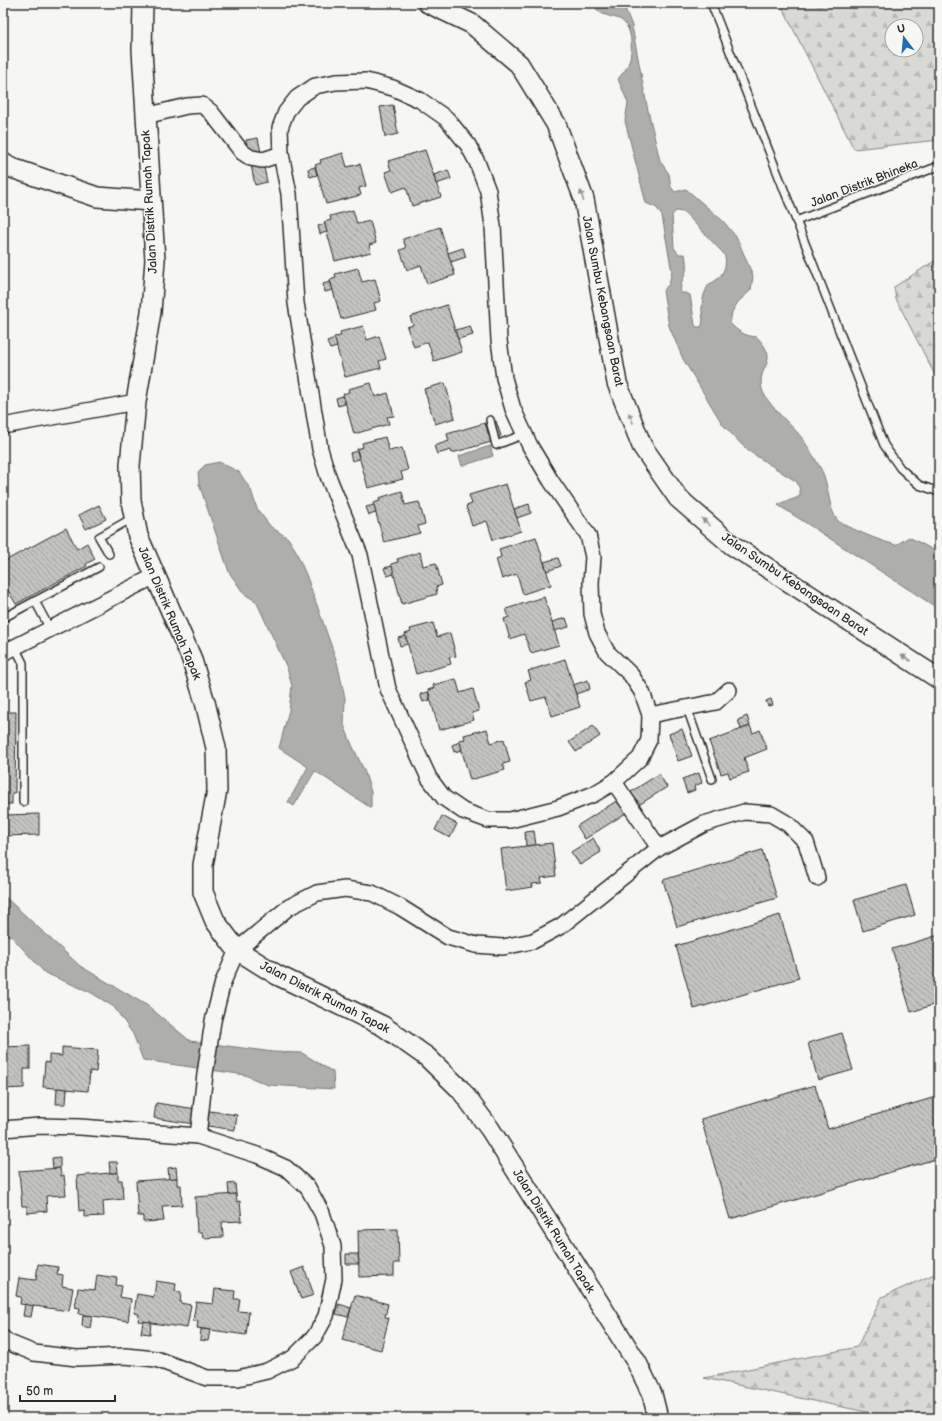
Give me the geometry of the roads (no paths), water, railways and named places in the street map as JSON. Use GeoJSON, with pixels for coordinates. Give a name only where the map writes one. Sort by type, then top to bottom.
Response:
{"type":"FeatureCollection","features":[{"type":"Feature","properties":{"kind":"street","name":"Jalan Distrik Rumah Tapak"},"geometry":{"type":"LineString","coordinates":[[143,3],[142,50],[145,116],[155,260],[151,312],[136,402],[130,466],[131,501],[138,536],[191,657],[205,702],[216,748],[217,790],[203,865],[203,892],[215,921],[237,950],[277,975],[383,1026],[427,1057],[460,1089],[490,1129],[637,1363],[652,1394],[658,1416]]}},
{"type":"Feature","properties":{"kind":"street","name":"Jalan Sumbu Kebangsaan Barat"},"geometry":{"type":"LineString","coordinates":[[428,3],[472,24],[519,64],[556,124],[584,199],[617,383],[642,446],[678,498],[732,545],[939,679]]}},
{"type":"Feature","properties":{"kind":"street"},"geometry":{"type":"LineString","coordinates":[[366,81],[393,88],[420,100],[447,119],[468,145],[477,162],[488,191],[492,226],[499,340],[504,378],[513,409],[525,434],[530,446],[550,481],[588,535],[593,556],[591,583],[592,614],[597,633],[607,652],[632,675],[642,692],[650,715],[649,740],[640,758],[614,782],[594,794],[558,808],[510,820],[488,820],[463,811],[444,798],[429,778],[388,688],[360,555],[328,476],[320,449],[296,304],[289,194],[281,154],[280,128],[286,112],[297,98],[315,86],[336,82],[366,81]]}},
{"type":"Feature","properties":{"kind":"street"},"geometry":{"type":"LineString","coordinates":[[145,116],[187,106],[202,105],[211,112],[242,152],[251,158],[263,160],[281,154]]}},
{"type":"Feature","properties":{"kind":"street"},"geometry":{"type":"LineString","coordinates":[[3,163],[9,167],[97,197],[151,201]]}},
{"type":"Feature","properties":{"kind":"street"},"geometry":{"type":"LineString","coordinates":[[3,426],[136,402]]}},
{"type":"Feature","properties":{"kind":"street"},"geometry":{"type":"LineString","coordinates":[[9,650],[155,576]]}},
{"type":"Feature","properties":{"kind":"street"},"geometry":{"type":"LineString","coordinates":[[650,715],[716,702],[729,690]]}},
{"type":"Feature","properties":{"kind":"street"},"geometry":{"type":"LineString","coordinates":[[614,782],[659,848]]}},
{"type":"Feature","properties":{"kind":"street"},"geometry":{"type":"LineString","coordinates":[[198,1136],[213,1021],[223,982],[237,950],[289,907],[317,893],[345,889],[372,893],[400,907],[448,937],[476,945],[503,947],[533,941],[561,926],[659,848],[704,824],[744,812],[771,814],[788,824],[806,842],[817,878]]}},
{"type":"Feature","properties":{"kind":"street"},"geometry":{"type":"LineString","coordinates":[[3,1129],[40,1126],[80,1127],[198,1136],[257,1155],[286,1168],[308,1188],[322,1213],[333,1246],[334,1279],[326,1316],[315,1336],[293,1358],[267,1371],[238,1378],[207,1378],[156,1359],[125,1356],[77,1358],[34,1353],[7,1342],[3,1338]]}},
{"type":"Feature","properties":{"kind":"lane"},"geometry":{"type":"LineString","coordinates":[[711,3],[884,445],[900,468],[915,481],[920,485],[939,492]]}},
{"type":"Feature","properties":{"kind":"lane","name":"Jalan Distrik Bhineka"},"geometry":{"type":"LineString","coordinates":[[796,221],[939,166]]}},
{"type":"Feature","properties":{"kind":"lane"},"geometry":{"type":"LineString","coordinates":[[490,420],[496,445],[525,434]]}},
{"type":"Feature","properties":{"kind":"lane"},"geometry":{"type":"LineString","coordinates":[[109,554],[99,537],[134,517]]}},
{"type":"Feature","properties":{"kind":"lane"},"geometry":{"type":"LineString","coordinates":[[3,618],[99,567]]}},
{"type":"Feature","properties":{"kind":"lane"},"geometry":{"type":"LineString","coordinates":[[35,602],[50,629]]}},
{"type":"Feature","properties":{"kind":"lane"},"geometry":{"type":"LineString","coordinates":[[9,650],[23,663],[23,802]]}},
{"type":"Feature","properties":{"kind":"lane"},"geometry":{"type":"LineString","coordinates":[[687,708],[712,779]]}}]}
